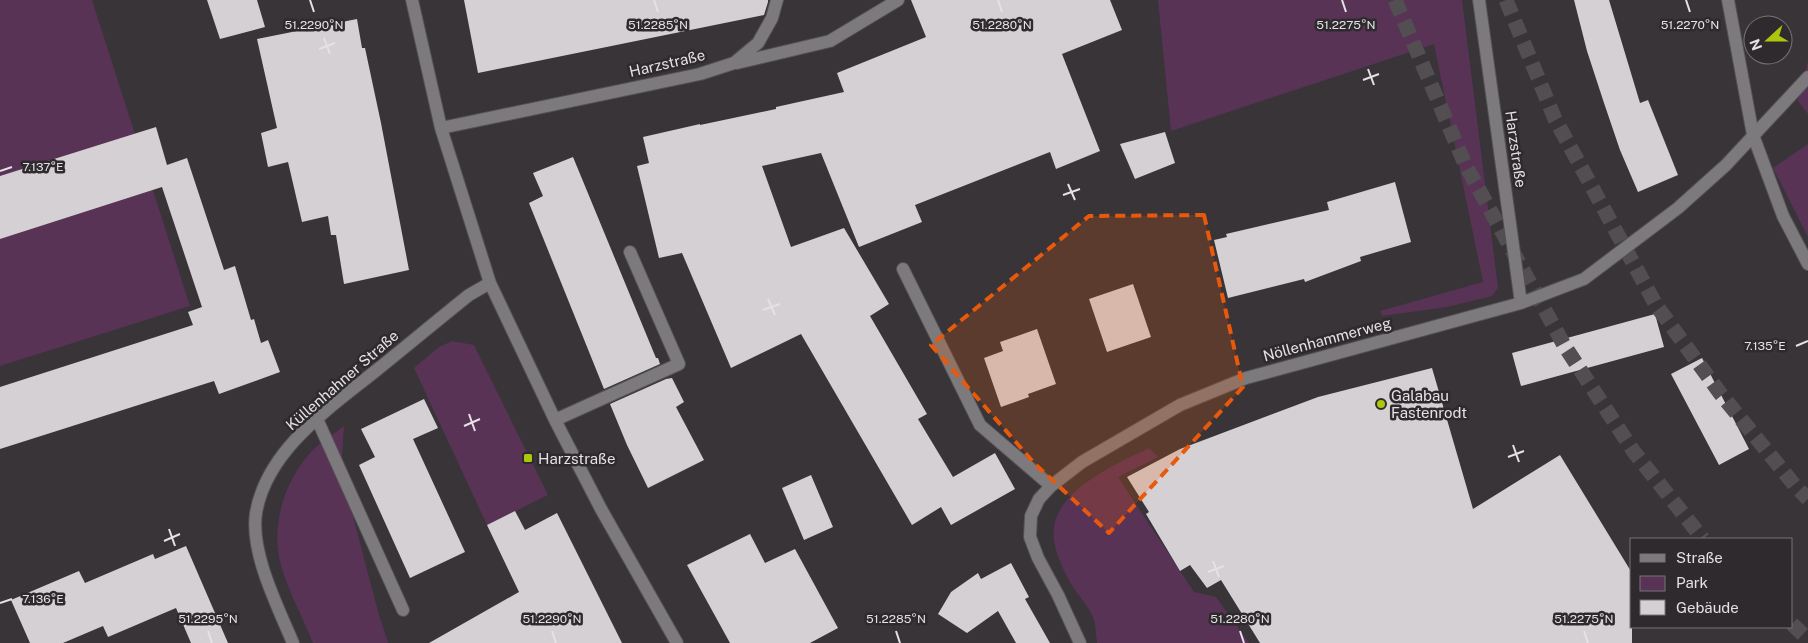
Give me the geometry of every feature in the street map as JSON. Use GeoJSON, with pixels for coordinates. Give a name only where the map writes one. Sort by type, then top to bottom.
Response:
{"type":"FeatureCollection","features":[{"type":"Feature","properties":{"kind":"street"},"geometry":{"type":"LineString","coordinates":[[412,0],[441,128],[490,283],[555,420],[601,509],[677,643]]}},
{"type":"Feature","properties":{"kind":"street","name":"Harzstraße"},"geometry":{"type":"LineString","coordinates":[[441,128],[700,74],[734,63],[758,44],[772,18],[777,0]]}},
{"type":"Feature","properties":{"kind":"street"},"geometry":{"type":"LineString","coordinates":[[734,63],[830,41],[898,0]]}},
{"type":"Feature","properties":{"kind":"street","name":"Harzstraße"},"geometry":{"type":"LineString","coordinates":[[1479,0],[1521,303]]}},
{"type":"Feature","properties":{"kind":"street"},"geometry":{"type":"LineString","coordinates":[[1728,0],[1753,135],[1783,216],[1808,264]]}},
{"type":"Feature","properties":{"kind":"street","name":"Nöllenhammerweg"},"geometry":{"type":"LineString","coordinates":[[1080,643],[1058,595],[1038,558],[1030,537],[1031,516],[1039,499],[1082,462],[1180,405],[1246,378],[1521,303],[1584,279],[1678,208],[1726,165],[1808,77]]}},
{"type":"Feature","properties":{"kind":"street"},"geometry":{"type":"LineString","coordinates":[[555,420],[679,364],[630,252]]}},
{"type":"Feature","properties":{"kind":"street"},"geometry":{"type":"LineString","coordinates":[[903,269],[980,425],[1052,486]]}},
{"type":"Feature","properties":{"kind":"street","name":"Küllenhahner Straße"},"geometry":{"type":"LineString","coordinates":[[293,643],[264,576],[257,543],[256,514],[264,484],[287,450],[317,419],[469,294],[490,283]]}},
{"type":"Feature","properties":{"kind":"street"},"geometry":{"type":"LineString","coordinates":[[317,419],[403,610]]}},
{"type":"Feature","properties":{"kind":"highlighted area"},"geometry":{"type":"Polygon","coordinates":[[[1204,215],[1243,387],[1109,533],[1035,464],[931,345],[1089,216],[1204,215]]]}},
{"type":"Feature","properties":{"kind":"green space"},"geometry":{"type":"Polygon","coordinates":[[[0,0],[92,0],[190,306],[0,366],[0,0]]]}},
{"type":"Feature","properties":{"kind":"green space"},"geometry":{"type":"Polygon","coordinates":[[[1158,0],[1462,0],[1498,288],[1492,296],[1447,307],[1382,316],[1380,311],[1483,282],[1434,44],[1171,131],[1158,0]]]}},
{"type":"Feature","properties":{"kind":"green space"},"geometry":{"type":"Polygon","coordinates":[[[1808,61],[1808,114],[1798,101],[1808,61]]]}},
{"type":"Feature","properties":{"kind":"green space"},"geometry":{"type":"Polygon","coordinates":[[[1808,144],[1808,237],[1773,168],[1808,144]]]}},
{"type":"Feature","properties":{"kind":"green space"},"geometry":{"type":"Polygon","coordinates":[[[452,341],[474,345],[548,495],[487,525],[414,368],[439,347],[452,341]]]}},
{"type":"Feature","properties":{"kind":"green space"},"geometry":{"type":"Polygon","coordinates":[[[344,426],[341,471],[388,643],[313,643],[280,562],[277,538],[278,524],[280,511],[289,486],[311,452],[344,426]]]}},
{"type":"Feature","properties":{"kind":"green space"},"geometry":{"type":"Polygon","coordinates":[[[1149,448],[1158,457],[1118,477],[1194,592],[1216,597],[1249,643],[1097,643],[1092,615],[1071,584],[1058,556],[1054,541],[1054,526],[1059,512],[1067,500],[1079,488],[1107,469],[1149,448]]]}},
{"type":"Feature","properties":{"kind":"building"},"geometry":{"type":"Polygon","coordinates":[[[207,0],[257,0],[265,27],[220,39],[207,0]]]}},
{"type":"Feature","properties":{"kind":"building"},"geometry":{"type":"Polygon","coordinates":[[[464,0],[768,0],[768,2],[764,15],[478,73],[464,0]]]}},
{"type":"Feature","properties":{"kind":"building"},"geometry":{"type":"Polygon","coordinates":[[[911,0],[1110,0],[1122,30],[1062,54],[1100,151],[1056,169],[1050,152],[915,205],[922,222],[859,247],[821,153],[762,166],[791,247],[844,228],[889,304],[870,316],[927,414],[918,419],[953,477],[995,453],[1015,489],[951,525],[941,507],[912,525],[801,334],[731,368],[682,253],[659,258],[637,166],[649,163],[643,137],[776,109],[776,107],[844,92],[837,73],[926,37],[911,0]]]}},
{"type":"Feature","properties":{"kind":"building"},"geometry":{"type":"Polygon","coordinates":[[[1574,0],[1609,0],[1640,103],[1648,100],[1678,175],[1638,192],[1620,150],[1604,103],[1587,51],[1574,0]]]}},
{"type":"Feature","properties":{"kind":"building"},"geometry":{"type":"Polygon","coordinates":[[[357,19],[362,48],[365,48],[381,123],[409,270],[344,284],[336,235],[331,235],[328,216],[302,222],[288,162],[268,167],[261,133],[277,128],[257,39],[357,19]]]}},
{"type":"Feature","properties":{"kind":"building"},"geometry":{"type":"Polygon","coordinates":[[[156,127],[167,165],[187,158],[224,270],[235,266],[251,320],[254,319],[261,343],[268,340],[280,372],[219,394],[214,381],[0,449],[0,387],[193,325],[188,312],[202,307],[162,187],[0,239],[0,176],[156,127]]]}},
{"type":"Feature","properties":{"kind":"building"},"geometry":{"type":"Polygon","coordinates":[[[1165,132],[1175,163],[1135,179],[1120,144],[1165,132]]]}},
{"type":"Feature","properties":{"kind":"building"},"geometry":{"type":"Polygon","coordinates":[[[573,157],[660,364],[604,389],[529,203],[543,196],[533,173],[573,157]]]}},
{"type":"Feature","properties":{"kind":"building"},"geometry":{"type":"Polygon","coordinates":[[[1395,182],[1411,242],[1360,257],[1361,261],[1305,282],[1304,279],[1228,298],[1214,240],[1227,237],[1226,234],[1329,210],[1327,202],[1395,182]]]}},
{"type":"Feature","properties":{"kind":"building"},"geometry":{"type":"Polygon","coordinates":[[[1133,284],[1151,337],[1107,352],[1089,299],[1133,284]]]}},
{"type":"Feature","properties":{"kind":"building"},"geometry":{"type":"Polygon","coordinates":[[[1655,314],[1664,347],[1521,386],[1512,353],[1655,314]]]}},
{"type":"Feature","properties":{"kind":"building"},"geometry":{"type":"Polygon","coordinates":[[[1037,329],[1056,384],[1028,394],[1029,397],[1001,407],[984,358],[1003,351],[1000,342],[1037,329]]]}},
{"type":"Feature","properties":{"kind":"building"},"geometry":{"type":"Polygon","coordinates":[[[1702,358],[1749,449],[1719,465],[1671,374],[1702,358]]]}},
{"type":"Feature","properties":{"kind":"building"},"geometry":{"type":"Polygon","coordinates":[[[1432,368],[1473,509],[1560,455],[1630,570],[1630,628],[1632,628],[1632,643],[1260,643],[1221,580],[1207,588],[1190,565],[1180,571],[1146,514],[1149,512],[1127,477],[1180,449],[1318,397],[1432,368]]]}},
{"type":"Feature","properties":{"kind":"building"},"geometry":{"type":"Polygon","coordinates":[[[672,378],[684,402],[676,407],[704,460],[648,488],[610,404],[672,378]]]}},
{"type":"Feature","properties":{"kind":"building"},"geometry":{"type":"Polygon","coordinates":[[[424,399],[438,428],[413,439],[465,552],[410,578],[359,465],[375,457],[361,429],[424,399]]]}},
{"type":"Feature","properties":{"kind":"building"},"geometry":{"type":"Polygon","coordinates":[[[811,475],[833,527],[804,540],[782,488],[811,475]]]}},
{"type":"Feature","properties":{"kind":"building"},"geometry":{"type":"Polygon","coordinates":[[[515,511],[525,530],[557,513],[622,643],[429,643],[519,592],[487,525],[515,511]]]}},
{"type":"Feature","properties":{"kind":"building"},"geometry":{"type":"Polygon","coordinates":[[[750,534],[765,563],[795,549],[838,628],[810,643],[730,643],[687,565],[750,534]]]}},
{"type":"Feature","properties":{"kind":"building"},"geometry":{"type":"Polygon","coordinates":[[[186,546],[228,643],[191,643],[176,608],[108,637],[103,626],[63,643],[30,643],[11,600],[79,571],[85,583],[153,554],[155,559],[186,546]]]}},
{"type":"Feature","properties":{"kind":"building"},"geometry":{"type":"Polygon","coordinates":[[[1011,563],[1029,597],[1025,599],[1050,643],[1016,643],[998,611],[967,633],[938,614],[951,592],[978,573],[981,579],[1011,563]]]}},
{"type":"Feature","properties":{"kind":"tunnel"},"geometry":{"type":"LineString","coordinates":[[1395,0],[1465,164],[1564,345],[1634,452],[1702,538]]}},
{"type":"Feature","properties":{"kind":"tunnel"},"geometry":{"type":"LineString","coordinates":[[1506,0],[1555,119],[1656,305],[1720,393],[1796,487],[1808,499]]}},
{"type":"Feature","properties":{"kind":"tunnel"},"geometry":{"type":"LineString","coordinates":[[1793,625],[1808,639]]}},
{"type":"Feature","properties":{"kind":"place","name":"Galabau Fastenrodt"},"geometry":{"type":"Point","coordinates":[1381,404]}},
{"type":"Feature","properties":{"kind":"place","name":"Harzstraße"},"geometry":{"type":"Point","coordinates":[528,458]}}]}
